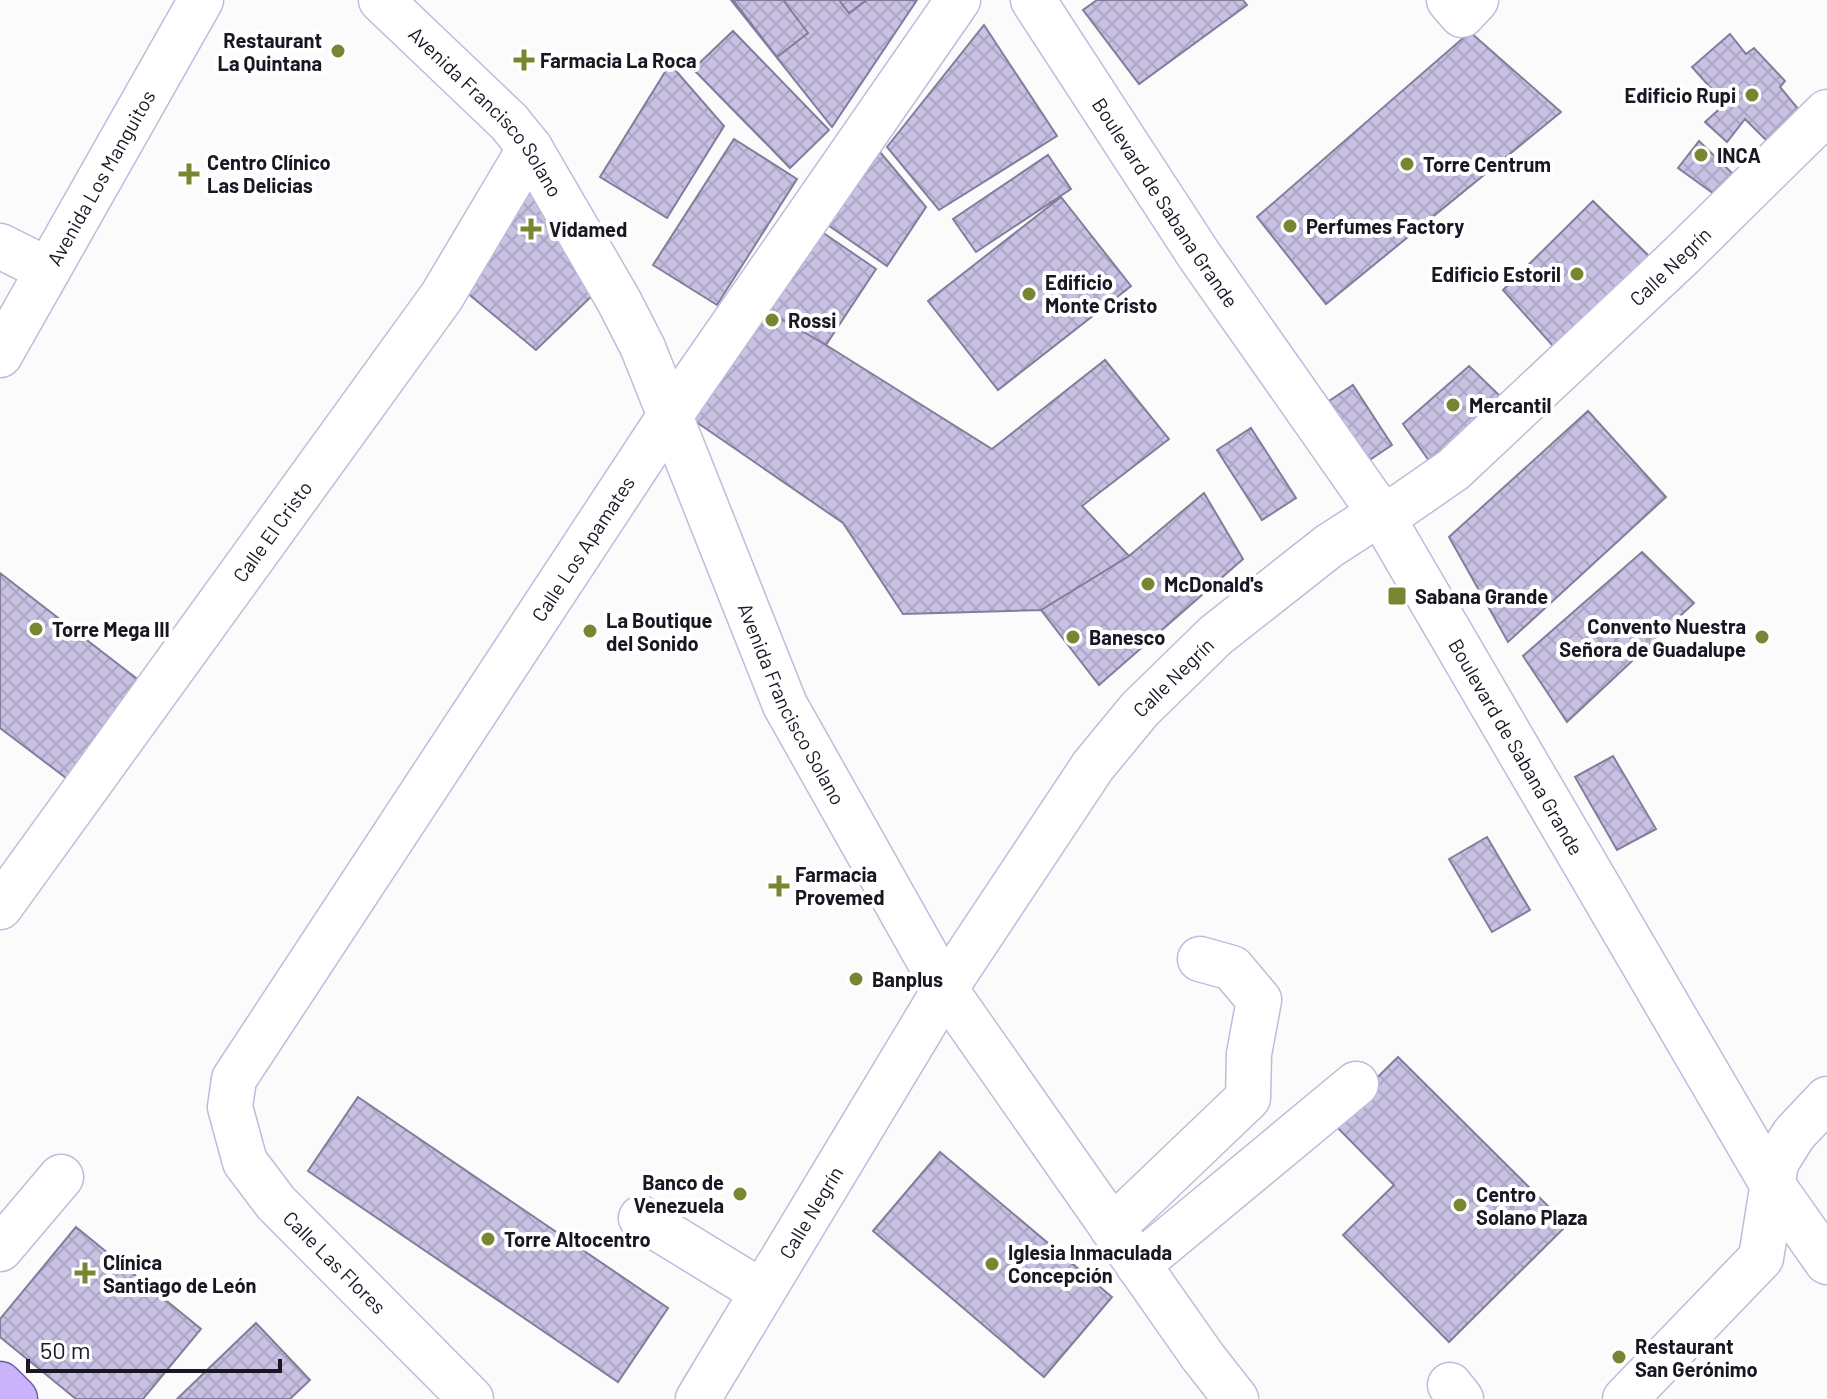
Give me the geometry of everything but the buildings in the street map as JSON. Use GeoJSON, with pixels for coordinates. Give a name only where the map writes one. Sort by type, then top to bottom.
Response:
{"type":"FeatureCollection","features":[{"type":"Feature","properties":{"kind":"main road"},"geometry":{"type":"LineString","coordinates":[[0,1384],[15,1399]]}},
{"type":"Feature","properties":{"kind":"street","name":"Avenida Los Manguitos"},"geometry":{"type":"LineString","coordinates":[[0,355],[201,0]]}},
{"type":"Feature","properties":{"kind":"street","name":"Avenida Francisco Solano"},"geometry":{"type":"LineString","coordinates":[[381,0],[509,122],[530,148],[643,348],[785,705],[945,989],[1236,1399]]}},
{"type":"Feature","properties":{"kind":"street","name":"Calle Los Apamates"},"geometry":{"type":"LineString","coordinates":[[230,1107],[234,1079],[245,1059],[669,417],[958,0]]}},
{"type":"Feature","properties":{"kind":"street","name":"Boulevard de Sabana Grande"},"geometry":{"type":"LineString","coordinates":[[1033,0],[1199,255],[1380,513],[1772,1184],[1827,1262]]}},
{"type":"Feature","properties":{"kind":"street","name":"Calle Negrín"},"geometry":{"type":"LineString","coordinates":[[698,1399],[945,989],[1093,766],[1140,709],[1216,635],[1329,546],[1380,513],[1401,506],[1453,470],[1682,255],[1827,112]]}},
{"type":"Feature","properties":{"kind":"street","name":"Calle El Cristo"},"geometry":{"type":"LineString","coordinates":[[0,907],[442,296],[530,148]]}},
{"type":"Feature","properties":{"kind":"street"},"geometry":{"type":"LineString","coordinates":[[0,246],[48,270]]}},
{"type":"Feature","properties":{"kind":"street"},"geometry":{"type":"LineString","coordinates":[[1112,1228],[1248,1098],[1249,1054],[1259,1000],[1232,968],[1200,959]]}},
{"type":"Feature","properties":{"kind":"street"},"geometry":{"type":"LineString","coordinates":[[1138,1265],[1356,1084]]}},
{"type":"Feature","properties":{"kind":"street"},"geometry":{"type":"LineString","coordinates":[[1625,1399],[1761,1258],[1776,1163],[1794,1134],[1827,1099]]}},
{"type":"Feature","properties":{"kind":"street","name":"Calle Las Flores"},"geometry":{"type":"LineString","coordinates":[[230,1107],[245,1162],[276,1203],[471,1399]]}},
{"type":"Feature","properties":{"kind":"street"},"geometry":{"type":"LineString","coordinates":[[0,1249],[61,1177]]}},
{"type":"Feature","properties":{"kind":"street"},"geometry":{"type":"LineString","coordinates":[[641,1218],[762,1292]]}},
{"type":"Feature","properties":{"kind":"place","name":"Restaurant La Quintana"},"geometry":{"type":"Point","coordinates":[338,51]}},
{"type":"Feature","properties":{"kind":"place","name":"Farmacia La Roca"},"geometry":{"type":"Point","coordinates":[524,60]}},
{"type":"Feature","properties":{"kind":"place","name":"Edificio Rupi"},"geometry":{"type":"Point","coordinates":[1752,95]}},
{"type":"Feature","properties":{"kind":"place","name":"INCA"},"geometry":{"type":"Point","coordinates":[1701,155]}},
{"type":"Feature","properties":{"kind":"place","name":"Torre Centrum"},"geometry":{"type":"Point","coordinates":[1407,164]}},
{"type":"Feature","properties":{"kind":"place","name":"Centro Clínico Las Delicias"},"geometry":{"type":"Point","coordinates":[189,174]}},
{"type":"Feature","properties":{"kind":"place","name":"Perfumes Factory"},"geometry":{"type":"Point","coordinates":[1290,226]}},
{"type":"Feature","properties":{"kind":"place","name":"Vidamed"},"geometry":{"type":"Point","coordinates":[531,229]}},
{"type":"Feature","properties":{"kind":"place","name":"Edificio Estoril"},"geometry":{"type":"Point","coordinates":[1577,274]}},
{"type":"Feature","properties":{"kind":"place","name":"Edificio Monte Cristo"},"geometry":{"type":"Point","coordinates":[1029,294]}},
{"type":"Feature","properties":{"kind":"place","name":"Rossi"},"geometry":{"type":"Point","coordinates":[772,320]}},
{"type":"Feature","properties":{"kind":"place","name":"Mercantil"},"geometry":{"type":"Point","coordinates":[1453,405]}},
{"type":"Feature","properties":{"kind":"place","name":"McDonald's"},"geometry":{"type":"Point","coordinates":[1148,584]}},
{"type":"Feature","properties":{"kind":"place","name":"Sabana Grande"},"geometry":{"type":"Point","coordinates":[1397,596]}},
{"type":"Feature","properties":{"kind":"place","name":"Torre Mega III"},"geometry":{"type":"Point","coordinates":[36,629]}},
{"type":"Feature","properties":{"kind":"place","name":"La Boutique del Sonido"},"geometry":{"type":"Point","coordinates":[590,631]}},
{"type":"Feature","properties":{"kind":"place","name":"Banesco"},"geometry":{"type":"Point","coordinates":[1073,637]}},
{"type":"Feature","properties":{"kind":"place","name":"Convento Nuestra Señora de Guadalupe"},"geometry":{"type":"Point","coordinates":[1762,637]}},
{"type":"Feature","properties":{"kind":"place","name":"Farmacia Provemed"},"geometry":{"type":"Point","coordinates":[779,886]}},
{"type":"Feature","properties":{"kind":"place","name":"Banplus"},"geometry":{"type":"Point","coordinates":[856,979]}},
{"type":"Feature","properties":{"kind":"place","name":"Banco de Venezuela"},"geometry":{"type":"Point","coordinates":[740,1194]}},
{"type":"Feature","properties":{"kind":"place","name":"Centro Solano Plaza"},"geometry":{"type":"Point","coordinates":[1460,1205]}},
{"type":"Feature","properties":{"kind":"place","name":"Torre Altocentro"},"geometry":{"type":"Point","coordinates":[488,1239]}},
{"type":"Feature","properties":{"kind":"place","name":"Iglesia Inmaculada Concepción"},"geometry":{"type":"Point","coordinates":[992,1264]}},
{"type":"Feature","properties":{"kind":"place","name":"Clínica Santiago de León"},"geometry":{"type":"Point","coordinates":[85,1273]}},
{"type":"Feature","properties":{"kind":"place","name":"Restaurant San Gerónimo"},"geometry":{"type":"Point","coordinates":[1619,1357]}}]}
